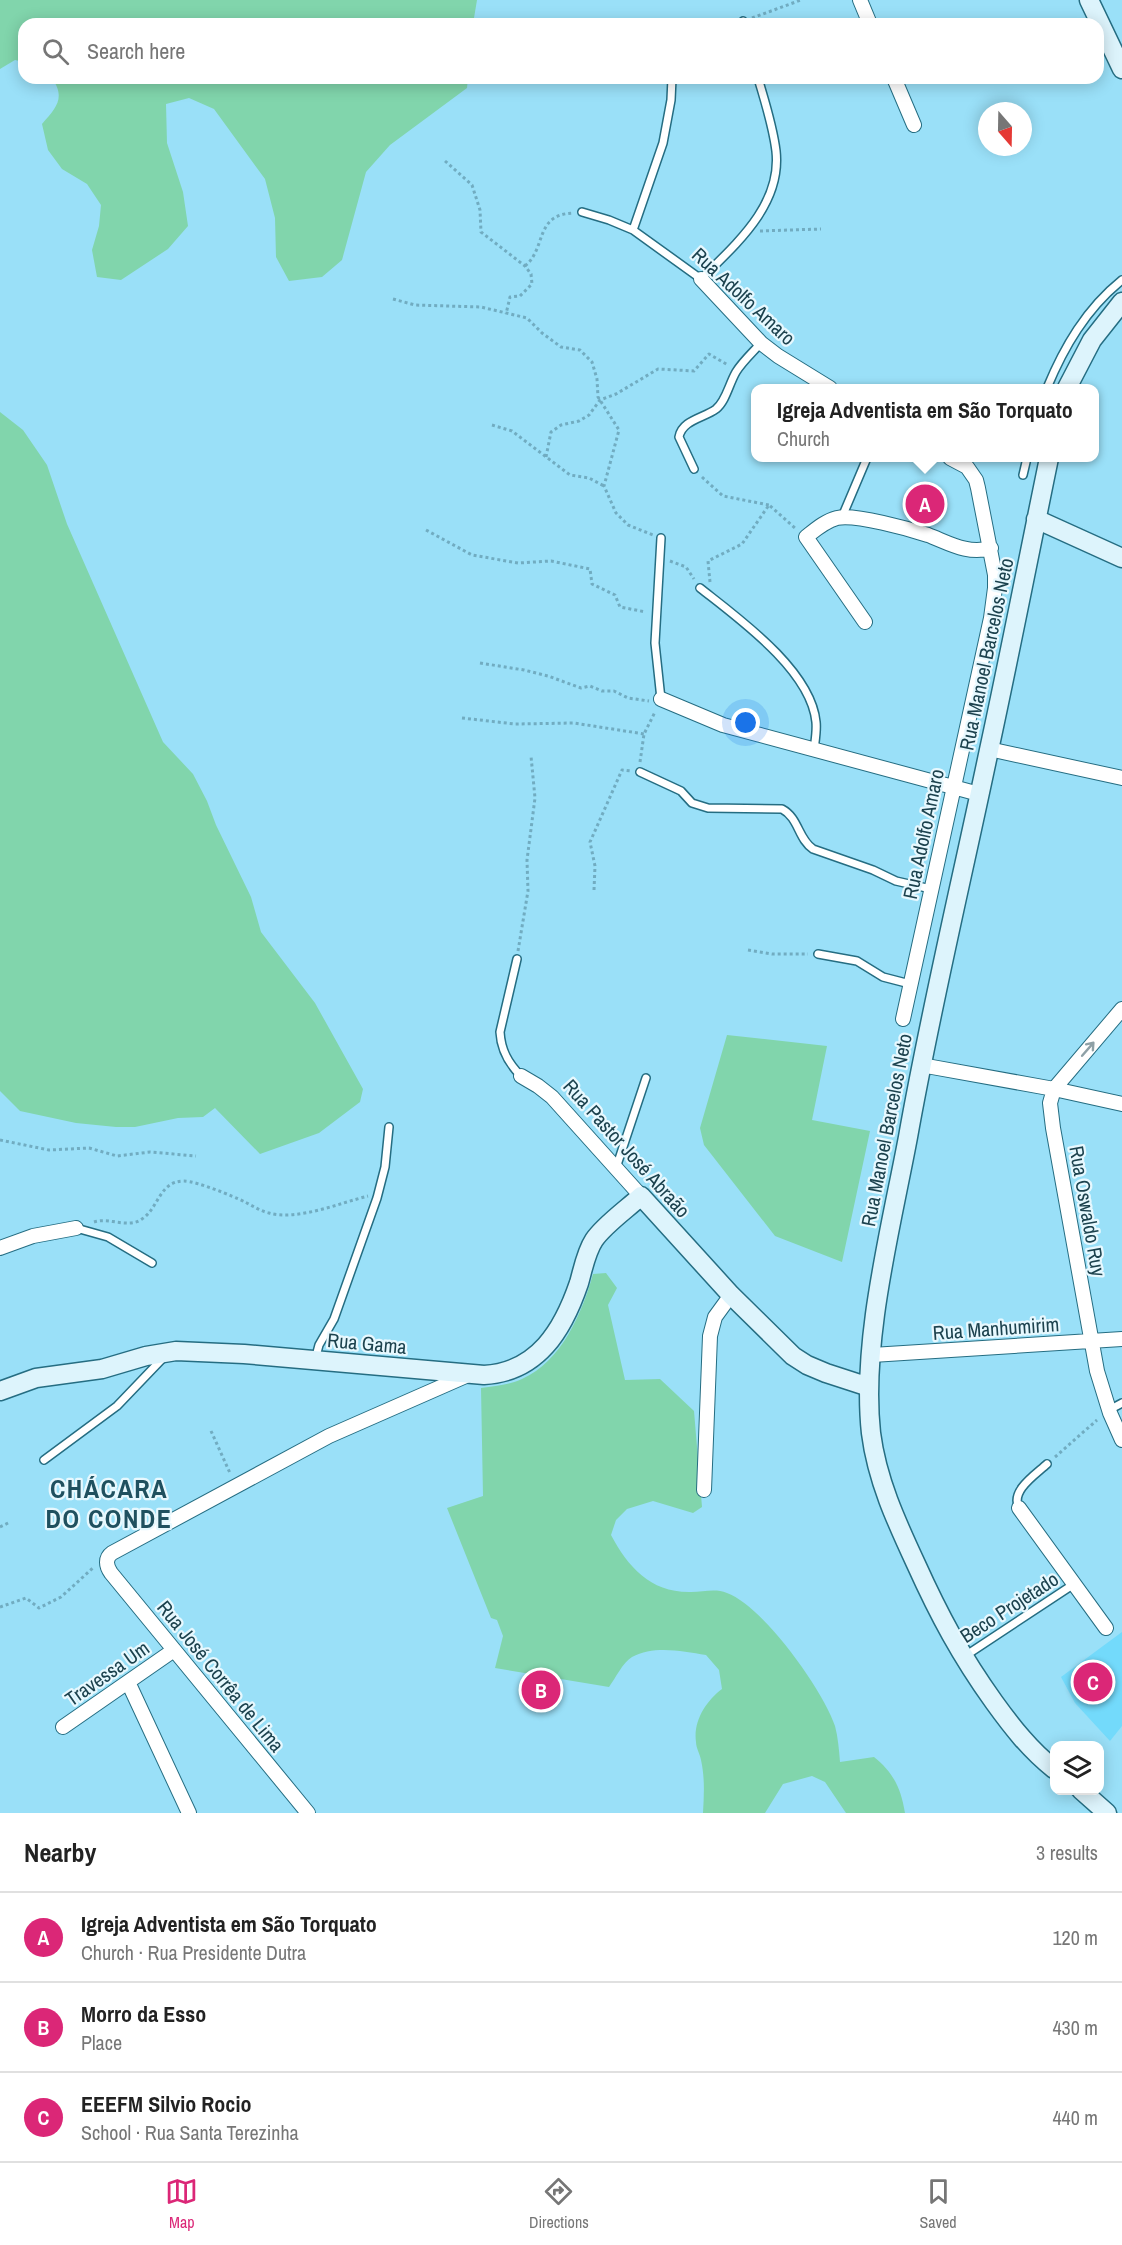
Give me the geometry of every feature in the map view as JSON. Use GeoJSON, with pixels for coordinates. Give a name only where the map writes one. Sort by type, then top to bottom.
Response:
{"type":"FeatureCollection","features":[{"type":"Feature","properties":{"kind":"street"},"geometry":{"type":"LineString","coordinates":[[860,0],[868,18]]}},
{"type":"Feature","properties":{"kind":"street"},"geometry":{"type":"LineString","coordinates":[[1089,0],[1098,18]]}},
{"type":"Feature","properties":{"kind":"street"},"geometry":{"type":"LineString","coordinates":[[1104,31],[1122,68]]}},
{"type":"Feature","properties":{"kind":"street"},"geometry":{"type":"LineString","coordinates":[[897,84],[914,125]]}},
{"type":"Feature","properties":{"kind":"street","name":"Rua Adolfo Amaro"},"geometry":{"type":"LineString","coordinates":[[701,279],[761,343],[824,384]]}},
{"type":"Feature","properties":{"kind":"street"},"geometry":{"type":"LineString","coordinates":[[1069,384],[1092,340],[1120,308]]}},
{"type":"Feature","properties":{"kind":"street","name":"Rua Adolfo Amaro"},"geometry":{"type":"LineString","coordinates":[[903,1018],[994,604],[995,575],[976,480],[967,467],[958,462]]}},
{"type":"Feature","properties":{"kind":"street","name":"Rua Manoel Barcelos Neto"},"geometry":{"type":"LineString","coordinates":[[1048,462],[980,794],[921,1065],[878,1297],[870,1386],[871,1433],[886,1495],[940,1618],[963,1658],[1012,1726],[1050,1766]]}},
{"type":"Feature","properties":{"kind":"street"},"geometry":{"type":"LineString","coordinates":[[865,622],[806,537],[826,523],[842,517],[894,526],[968,550],[991,548]]}},
{"type":"Feature","properties":{"kind":"street"},"geometry":{"type":"LineString","coordinates":[[1036,519],[1122,558]]}},
{"type":"Feature","properties":{"kind":"street"},"geometry":{"type":"LineString","coordinates":[[661,699],[723,725],[980,794]]}},
{"type":"Feature","properties":{"kind":"street"},"geometry":{"type":"LineString","coordinates":[[989,749],[1122,778]]}},
{"type":"Feature","properties":{"kind":"street"},"geometry":{"type":"LineString","coordinates":[[1054,1089],[1119,1017]]}},
{"type":"Feature","properties":{"kind":"street"},"geometry":{"type":"LineString","coordinates":[[921,1065],[1029,1084],[1122,1104]]}},
{"type":"Feature","properties":{"kind":"street","name":"Rua Pastor José Abraão"},"geometry":{"type":"LineString","coordinates":[[521,1076],[552,1097],[731,1295],[772,1337],[800,1360],[826,1373],[870,1386]]}},
{"type":"Feature","properties":{"kind":"street"},"geometry":{"type":"LineString","coordinates":[[1029,1084],[1046,1102],[1051,1119]]}},
{"type":"Feature","properties":{"kind":"street","name":"Rua Oswaldo Ruy"},"geometry":{"type":"LineString","coordinates":[[1054,1089],[1050,1098],[1051,1119],[1091,1341],[1100,1384],[1122,1440]]}},
{"type":"Feature","properties":{"kind":"street","name":"Rua Gama"},"geometry":{"type":"LineString","coordinates":[[0,1391],[36,1378],[102,1369],[169,1352],[244,1354],[484,1375],[507,1372],[529,1362],[538,1355],[551,1338],[567,1312],[594,1241],[641,1196]]}},
{"type":"Feature","properties":{"kind":"street"},"geometry":{"type":"LineString","coordinates":[[0,1248],[33,1236],[76,1228]]}},
{"type":"Feature","properties":{"kind":"street"},"geometry":{"type":"LineString","coordinates":[[704,1490],[710,1336],[715,1317],[731,1295]]}},
{"type":"Feature","properties":{"kind":"street","name":"Rua Manhumirim"},"geometry":{"type":"LineString","coordinates":[[872,1355],[1122,1339]]}},
{"type":"Feature","properties":{"kind":"street"},"geometry":{"type":"LineString","coordinates":[[106,1563],[112,1553],[329,1436],[470,1374]]}},
{"type":"Feature","properties":{"kind":"street"},"geometry":{"type":"LineString","coordinates":[[1019,1508],[1106,1628]]}},
{"type":"Feature","properties":{"kind":"street","name":"Rua José Corrêa de Lima"},"geometry":{"type":"LineString","coordinates":[[106,1563],[111,1573],[308,1813]]}},
{"type":"Feature","properties":{"kind":"street","name":"Travessa Um"},"geometry":{"type":"LineString","coordinates":[[63,1727],[174,1650]]}},
{"type":"Feature","properties":{"kind":"street"},"geometry":{"type":"LineString","coordinates":[[128,1682],[189,1813]]}},
{"type":"Feature","properties":{"kind":"street"},"geometry":{"type":"LineString","coordinates":[[1086,1795],[1107,1813]]}},
{"type":"Feature","properties":{"kind":"lane"},"geometry":{"type":"LineString","coordinates":[[633,230],[663,142],[671,84]]}},
{"type":"Feature","properties":{"kind":"lane"},"geometry":{"type":"LineString","coordinates":[[701,279],[749,231],[765,206],[774,181],[776,153],[759,84]]}},
{"type":"Feature","properties":{"kind":"lane","name":"Rua Adolfo Amaro"},"geometry":{"type":"LineString","coordinates":[[582,213],[609,220],[633,230],[701,279]]}},
{"type":"Feature","properties":{"kind":"lane"},"geometry":{"type":"LineString","coordinates":[[1049,384],[1064,349],[1074,333],[1122,280]]}},
{"type":"Feature","properties":{"kind":"lane"},"geometry":{"type":"LineString","coordinates":[[694,469],[679,437],[680,431],[690,422],[716,409],[721,404],[737,370],[761,343]]}},
{"type":"Feature","properties":{"kind":"lane"},"geometry":{"type":"LineString","coordinates":[[842,517],[865,462]]}},
{"type":"Feature","properties":{"kind":"lane"},"geometry":{"type":"LineString","coordinates":[[1023,475],[1026,462]]}},
{"type":"Feature","properties":{"kind":"lane"},"geometry":{"type":"LineString","coordinates":[[661,538],[655,643],[661,699]]}},
{"type":"Feature","properties":{"kind":"lane"},"geometry":{"type":"LineString","coordinates":[[700,588],[754,629],[802,685],[812,705],[816,723],[814,750]]}},
{"type":"Feature","properties":{"kind":"lane"},"geometry":{"type":"LineString","coordinates":[[640,772],[681,791],[692,803],[708,808],[782,809],[792,815],[805,843],[813,849],[873,870],[896,881],[931,889]]}},
{"type":"Feature","properties":{"kind":"lane"},"geometry":{"type":"LineString","coordinates":[[818,954],[857,961],[883,977],[910,984]]}},
{"type":"Feature","properties":{"kind":"lane","name":"Rua Pastor José Abraão"},"geometry":{"type":"LineString","coordinates":[[517,959],[500,1032],[500,1041],[507,1059],[521,1076]]}},
{"type":"Feature","properties":{"kind":"lane"},"geometry":{"type":"LineString","coordinates":[[616,1168],[646,1078]]}},
{"type":"Feature","properties":{"kind":"lane"},"geometry":{"type":"LineString","coordinates":[[314,1361],[319,1345],[334,1318],[378,1194],[385,1167],[388,1126]]}},
{"type":"Feature","properties":{"kind":"lane"},"geometry":{"type":"LineString","coordinates":[[76,1228],[108,1237],[152,1263]]}},
{"type":"Feature","properties":{"kind":"lane"},"geometry":{"type":"LineString","coordinates":[[44,1460],[117,1406],[169,1352]]}},
{"type":"Feature","properties":{"kind":"lane"},"geometry":{"type":"LineString","coordinates":[[1109,1410],[1122,1403]]}},
{"type":"Feature","properties":{"kind":"lane"},"geometry":{"type":"LineString","coordinates":[[1019,1508],[1017,1495],[1047,1464]]}},
{"type":"Feature","properties":{"kind":"lane","name":"Beco Projetado"},"geometry":{"type":"LineString","coordinates":[[963,1658],[1074,1584]]}},
{"type":"Feature","properties":{"kind":"path"},"geometry":{"type":"LineString","coordinates":[[754,18],[801,0]]}},
{"type":"Feature","properties":{"kind":"path"},"geometry":{"type":"LineString","coordinates":[[445,161],[472,185],[480,210],[482,232],[525,266],[531,274],[532,284],[520,296],[510,297],[506,314]]}},
{"type":"Feature","properties":{"kind":"path"},"geometry":{"type":"LineString","coordinates":[[525,266],[533,260],[545,226],[561,213],[582,213]]}},
{"type":"Feature","properties":{"kind":"path"},"geometry":{"type":"LineString","coordinates":[[749,231],[821,229]]}},
{"type":"Feature","properties":{"kind":"path"},"geometry":{"type":"LineString","coordinates":[[393,298],[427,306],[481,307],[527,318],[561,347],[580,350],[592,362],[600,400],[619,430],[604,486]]}},
{"type":"Feature","properties":{"kind":"path"},"geometry":{"type":"LineString","coordinates":[[546,457],[551,432],[561,425],[579,421],[590,415],[600,400],[616,394],[658,369],[694,371],[709,354],[737,370]]}},
{"type":"Feature","properties":{"kind":"path"},"geometry":{"type":"LineString","coordinates":[[492,425],[512,431],[570,475],[589,478],[604,486],[616,513],[628,525],[661,538]]}},
{"type":"Feature","properties":{"kind":"path"},"geometry":{"type":"LineString","coordinates":[[694,469],[723,496],[770,506],[806,537]]}},
{"type":"Feature","properties":{"kind":"path"},"geometry":{"type":"LineString","coordinates":[[711,597],[708,561],[742,544],[770,506]]}},
{"type":"Feature","properties":{"kind":"path"},"geometry":{"type":"LineString","coordinates":[[426,530],[472,555],[518,563],[551,561],[590,569],[592,584],[615,596],[620,607],[657,614]]}},
{"type":"Feature","properties":{"kind":"path"},"geometry":{"type":"LineString","coordinates":[[661,560],[676,562],[686,567],[700,588]]}},
{"type":"Feature","properties":{"kind":"path"},"geometry":{"type":"LineString","coordinates":[[480,663],[548,676],[580,688],[590,686],[628,698],[660,703],[644,734],[640,772],[622,770],[590,842],[595,866],[594,890]]}},
{"type":"Feature","properties":{"kind":"path"},"geometry":{"type":"LineString","coordinates":[[462,717],[515,724],[574,723],[644,734]]}},
{"type":"Feature","properties":{"kind":"path"},"geometry":{"type":"LineString","coordinates":[[517,959],[528,891],[527,860],[535,798],[531,756]]}},
{"type":"Feature","properties":{"kind":"path"},"geometry":{"type":"LineString","coordinates":[[748,950],[772,954],[818,954]]}},
{"type":"Feature","properties":{"kind":"path"},"geometry":{"type":"LineString","coordinates":[[0,1140],[49,1150],[89,1148],[117,1156],[150,1152],[196,1156]]}},
{"type":"Feature","properties":{"kind":"path"},"geometry":{"type":"LineString","coordinates":[[76,1228],[104,1220],[124,1223],[139,1221],[149,1214],[167,1187],[184,1181],[236,1198],[275,1215],[296,1214],[378,1194]]}},
{"type":"Feature","properties":{"kind":"path"},"geometry":{"type":"LineString","coordinates":[[1047,1464],[1109,1410]]}},
{"type":"Feature","properties":{"kind":"path"},"geometry":{"type":"LineString","coordinates":[[211,1431],[236,1486]]}},
{"type":"Feature","properties":{"kind":"path"},"geometry":{"type":"LineString","coordinates":[[0,1527],[10,1522]]}},
{"type":"Feature","properties":{"kind":"path"},"geometry":{"type":"LineString","coordinates":[[0,1607],[26,1598],[39,1608],[61,1597],[96,1564],[106,1563]]}},
{"type":"Feature","properties":{"kind":"shaded area"},"geometry":{"type":"Polygon","coordinates":[[[1122,1632],[1122,1726],[1110,1741],[1075,1703],[1061,1677],[1122,1632]]]}},
{"type":"Feature","properties":{"kind":"green space"},"geometry":{"type":"Polygon","coordinates":[[[0,0],[477,0],[474,18],[18,18],[18,61],[15,60],[0,69],[0,0]]]}},
{"type":"Feature","properties":{"kind":"green space"},"geometry":{"type":"Polygon","coordinates":[[[467,84],[467,88],[390,145],[366,172],[342,260],[322,277],[289,281],[276,257],[275,218],[265,179],[214,109],[189,98],[166,104],[167,143],[183,192],[188,226],[168,249],[121,280],[97,277],[92,250],[99,226],[101,205],[87,184],[62,169],[48,150],[42,124],[58,103],[56,85],[467,84]]]}},
{"type":"Feature","properties":{"kind":"green space"},"geometry":{"type":"Polygon","coordinates":[[[0,412],[23,430],[47,465],[67,524],[163,742],[193,774],[251,897],[261,932],[315,1003],[363,1089],[360,1102],[319,1133],[260,1154],[215,1108],[203,1117],[178,1118],[135,1127],[116,1127],[76,1123],[20,1111],[0,1091],[0,412]]]}},
{"type":"Feature","properties":{"kind":"green space"},"geometry":{"type":"Polygon","coordinates":[[[727,1035],[827,1046],[812,1120],[870,1131],[842,1262],[775,1236],[704,1145],[700,1128],[727,1035]]]}},
{"type":"Feature","properties":{"kind":"green space"},"geometry":{"type":"Polygon","coordinates":[[[606,1273],[617,1288],[608,1305],[625,1380],[660,1379],[694,1411],[702,1507],[693,1513],[653,1501],[627,1509],[616,1520],[611,1535],[625,1558],[642,1576],[653,1583],[677,1591],[714,1590],[727,1593],[757,1614],[790,1651],[818,1692],[835,1726],[840,1762],[874,1757],[887,1769],[895,1782],[905,1813],[846,1813],[825,1782],[812,1776],[783,1784],[765,1813],[703,1813],[704,1780],[696,1744],[697,1727],[702,1712],[722,1689],[719,1670],[706,1655],[668,1650],[641,1653],[625,1663],[609,1687],[495,1668],[503,1636],[497,1620],[491,1618],[447,1508],[483,1496],[481,1388],[522,1379],[536,1371],[548,1360],[559,1348],[576,1320],[593,1274],[606,1273]]]}},
{"type":"Feature","properties":{"kind":"place","name":"Igreja Adventista em São Torquato"},"geometry":{"type":"Point","coordinates":[925,504]}},
{"type":"Feature","properties":{"kind":"place","name":"EEEFM Silvio Rocio"},"geometry":{"type":"Point","coordinates":[1093,1682]}},
{"type":"Feature","properties":{"kind":"place","name":"Morro da Esso"},"geometry":{"type":"Point","coordinates":[541,1690]}},
{"type":"Feature","properties":{"kind":"district","name":"CHÁCARA DO CONDE"},"geometry":{"type":"Point","coordinates":[109,1503]}}]}
